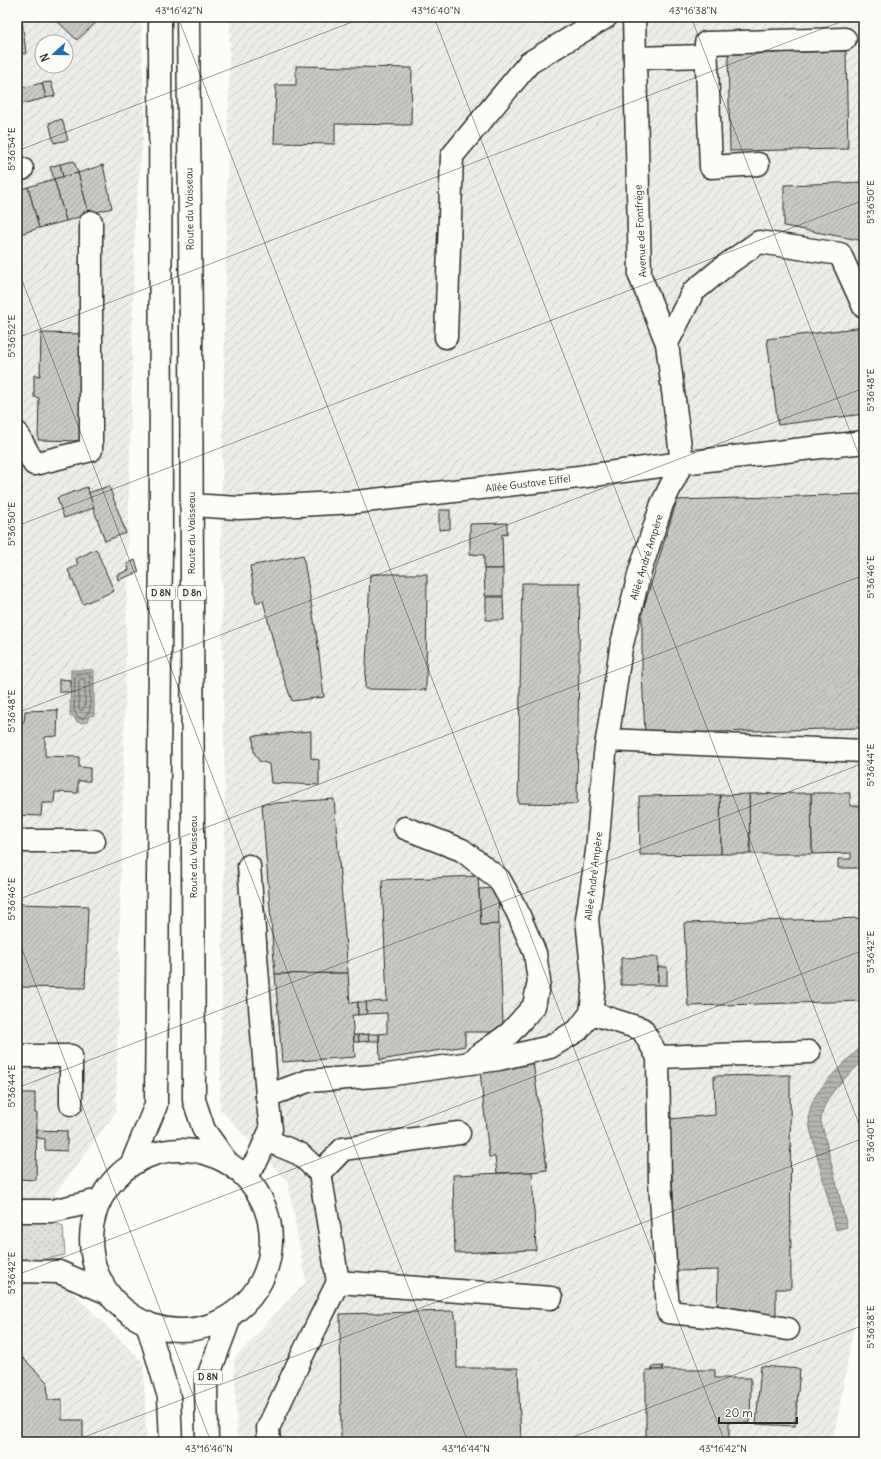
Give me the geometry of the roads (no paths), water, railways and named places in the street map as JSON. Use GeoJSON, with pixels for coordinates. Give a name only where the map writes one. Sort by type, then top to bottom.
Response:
{"type":"FeatureCollection","features":[{"type":"Feature","properties":{"kind":"main road","name":"D 8N"},"geometry":{"type":"LineString","coordinates":[[132,1163],[156,1105],[161,542],[160,17]]}},
{"type":"Feature","properties":{"kind":"main road","name":"Route du Vaisseau"},"geometry":{"type":"LineString","coordinates":[[188,17],[194,1100],[204,1130],[226,1161]]}},
{"type":"Feature","properties":{"kind":"main road"},"geometry":{"type":"LineString","coordinates":[[446,337],[452,156],[529,63],[606,17]]}},
{"type":"Feature","properties":{"kind":"main road","name":"Avenue de Fontfrège"},"geometry":{"type":"LineString","coordinates":[[634,17],[640,276],[667,343],[682,463]]}},
{"type":"Feature","properties":{"kind":"main road"},"geometry":{"type":"LineString","coordinates":[[758,164],[711,167],[706,43],[845,39]]}},
{"type":"Feature","properties":{"kind":"main road"},"geometry":{"type":"LineString","coordinates":[[635,58],[706,56]]}},
{"type":"Feature","properties":{"kind":"main road"},"geometry":{"type":"LineString","coordinates":[[17,433],[34,464],[91,450],[91,222]]}},
{"type":"Feature","properties":{"kind":"main road"},"geometry":{"type":"LineString","coordinates":[[667,343],[693,292],[726,265],[758,242],[840,254],[864,307]]}},
{"type":"Feature","properties":{"kind":"main road","name":"Allée Gustave Eiffel"},"geometry":{"type":"LineString","coordinates":[[191,505],[239,508],[356,502],[579,477],[682,463],[864,442]]}},
{"type":"Feature","properties":{"kind":"main road","name":"Allée André Ampère"},"geometry":{"type":"LineString","coordinates":[[591,1013],[594,988],[587,919],[597,851],[607,740],[621,648],[640,571],[662,504],[682,463]]}},
{"type":"Feature","properties":{"kind":"main road"},"geometry":{"type":"LineString","coordinates":[[607,740],[864,751]]}},
{"type":"Feature","properties":{"kind":"main road"},"geometry":{"type":"LineString","coordinates":[[405,828],[462,850],[499,879],[517,911],[535,953],[538,981],[534,1006],[509,1034],[468,1063]]}},
{"type":"Feature","properties":{"kind":"main road"},"geometry":{"type":"LineString","coordinates":[[17,841],[94,841]]}},
{"type":"Feature","properties":{"kind":"main road"},"geometry":{"type":"LineString","coordinates":[[245,1176],[257,1160],[272,1129],[267,1096],[249,866]]}},
{"type":"Feature","properties":{"kind":"main road"},"geometry":{"type":"LineString","coordinates":[[267,1096],[308,1081],[387,1075],[499,1059],[550,1047],[578,1030],[591,1013],[642,1029],[658,1057],[660,1181],[668,1312],[717,1317],[788,1329]]}},
{"type":"Feature","properties":{"kind":"main road"},"geometry":{"type":"LineString","coordinates":[[658,1057],[809,1052]]}},
{"type":"Feature","properties":{"kind":"main road"},"geometry":{"type":"LineString","coordinates":[[17,1056],[71,1056],[71,1104]]}},
{"type":"Feature","properties":{"kind":"main road"},"geometry":{"type":"LineString","coordinates":[[320,1173],[343,1149],[459,1133]]}},
{"type":"Feature","properties":{"kind":"main road"},"geometry":{"type":"LineString","coordinates":[[266,1140],[300,1154],[320,1173],[338,1282],[268,1428],[269,1442]]}},
{"type":"Feature","properties":{"kind":"main road"},"geometry":{"type":"LineString","coordinates":[[178,1149],[203,1152],[226,1161],[245,1176],[261,1198],[270,1222],[271,1249],[265,1274],[251,1297],[231,1315],[211,1325],[190,1330],[168,1329],[147,1324],[126,1311],[108,1294],[96,1272],[91,1248],[92,1223],[100,1200],[113,1179],[132,1163],[154,1153],[178,1149]]}},
{"type":"Feature","properties":{"kind":"main road"},"geometry":{"type":"LineString","coordinates":[[17,1211],[52,1211],[100,1200]]}},
{"type":"Feature","properties":{"kind":"main road"},"geometry":{"type":"LineString","coordinates":[[17,1271],[58,1272],[108,1294]]}},
{"type":"Feature","properties":{"kind":"main road"},"geometry":{"type":"LineString","coordinates":[[338,1282],[551,1298]]}},
{"type":"Feature","properties":{"kind":"main road","name":"D 8N"},"geometry":{"type":"LineString","coordinates":[[207,1442],[206,1382],[231,1315]]}},
{"type":"Feature","properties":{"kind":"main road"},"geometry":{"type":"LineString","coordinates":[[147,1324],[169,1397],[171,1442]]}},
{"type":"Feature","properties":{"kind":"water"},"geometry":{"type":"Polygon","coordinates":[[[71,670],[94,670],[94,715],[89,716],[87,721],[84,723],[76,721],[74,716],[70,716],[71,670]]]}},
{"type":"Feature","properties":{"kind":"water"},"geometry":{"type":"Polygon","coordinates":[[[864,1044],[864,1060],[836,1088],[822,1112],[821,1121],[847,1227],[836,1230],[810,1128],[809,1112],[815,1098],[827,1081],[864,1044]]]}}]}
